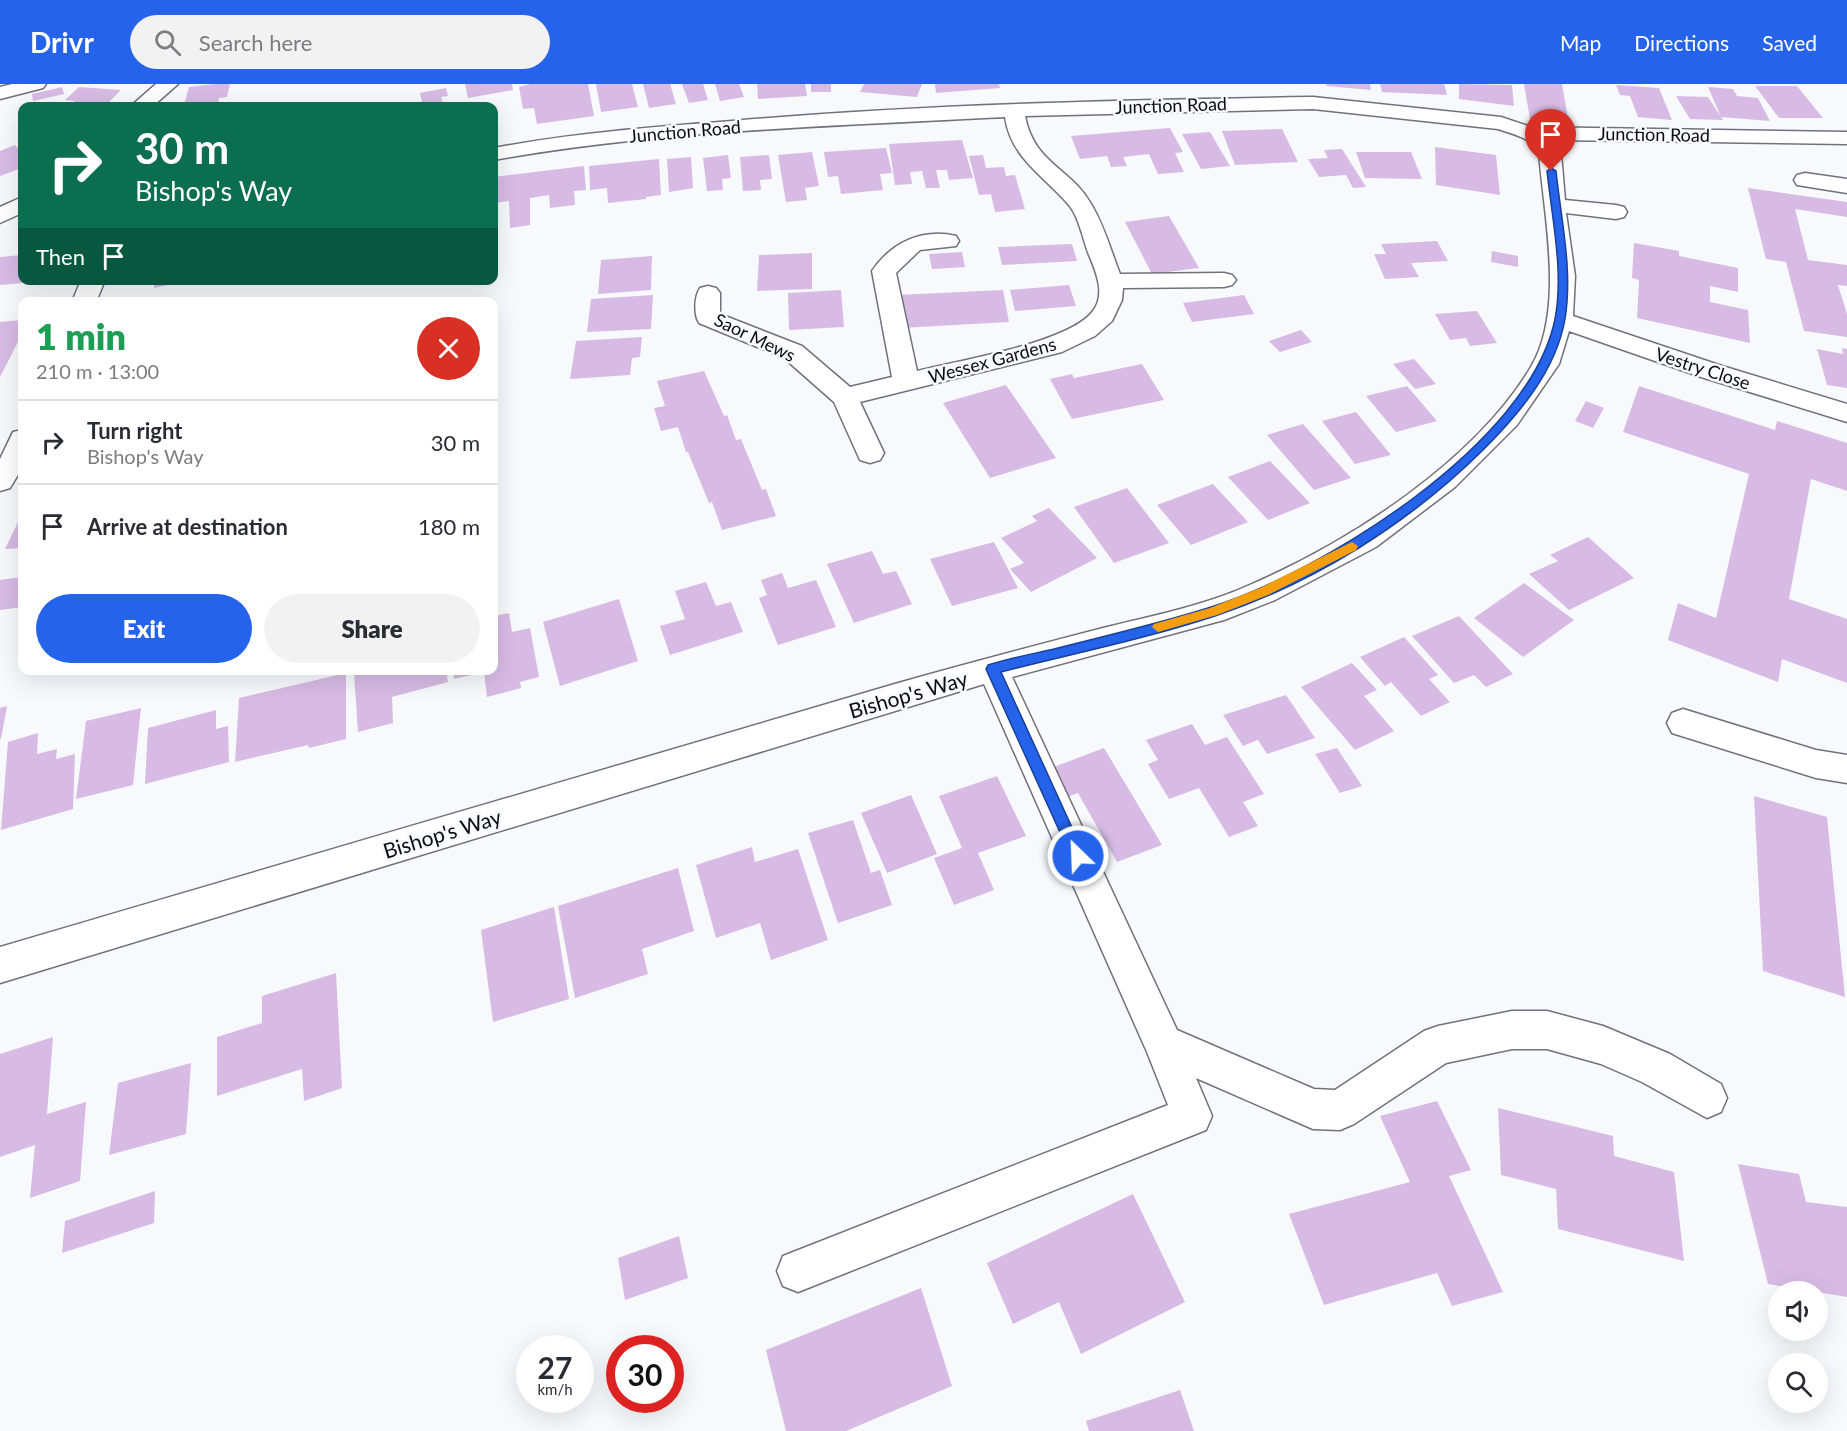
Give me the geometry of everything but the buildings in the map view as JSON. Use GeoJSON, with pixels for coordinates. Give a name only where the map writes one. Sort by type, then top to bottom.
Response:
{"type":"FeatureCollection","features":[{"type":"Feature","properties":{"kind":"street"},"geometry":{"type":"LineString","coordinates":[[0,93],[36,84]]}},
{"type":"Feature","properties":{"kind":"street","name":"Junction Road"},"geometry":{"type":"LineString","coordinates":[[498,153],[567,141],[801,121],[1181,104],[1312,94],[1501,123],[1528,133],[1847,138]]}},
{"type":"Feature","properties":{"kind":"street"},"geometry":{"type":"LineString","coordinates":[[1014,111],[1017,129],[1029,154],[1081,205],[1111,281],[1224,280]]}},
{"type":"Feature","properties":{"kind":"street","name":"Bishop's Way"},"geometry":{"type":"LineString","coordinates":[[0,965],[993,669],[1213,612],[1264,592],[1366,539],[1445,480],[1508,419],[1546,364],[1560,320],[1563,276],[1550,153],[1545,142],[1528,133]]}},
{"type":"Feature","properties":{"kind":"street"},"geometry":{"type":"LineString","coordinates":[[1805,180],[1847,186]]}},
{"type":"Feature","properties":{"kind":"street"},"geometry":{"type":"LineString","coordinates":[[1554,205],[1616,212]]}},
{"type":"Feature","properties":{"kind":"street"},"geometry":{"type":"LineString","coordinates":[[0,233],[16,213]]}},
{"type":"Feature","properties":{"kind":"street"},"geometry":{"type":"LineString","coordinates":[[906,382],[884,271],[913,244],[948,241]]}},
{"type":"Feature","properties":{"kind":"street","name":"Wessex Gardens"},"geometry":{"type":"LineString","coordinates":[[845,397],[1053,346],[1086,330],[1103,316],[1110,300],[1111,281]]}},
{"type":"Feature","properties":{"kind":"street","name":"Saor Mews"},"geometry":{"type":"LineString","coordinates":[[708,293],[708,318],[793,352],[845,397]]}},
{"type":"Feature","properties":{"kind":"street","name":"Vestry Close"},"geometry":{"type":"LineString","coordinates":[[1560,320],[1710,371],[1847,413]]}},
{"type":"Feature","properties":{"kind":"street"},"geometry":{"type":"LineString","coordinates":[[845,397],[870,453]]}},
{"type":"Feature","properties":{"kind":"street"},"geometry":{"type":"LineString","coordinates":[[0,481],[18,447]]}},
{"type":"Feature","properties":{"kind":"street"},"geometry":{"type":"LineString","coordinates":[[798,1271],[1192,1116],[1163,1044],[993,669]]}},
{"type":"Feature","properties":{"kind":"street"},"geometry":{"type":"LineString","coordinates":[[1683,723],[1816,764],[1847,769]]}},
{"type":"Feature","properties":{"kind":"street"},"geometry":{"type":"LineString","coordinates":[[1163,1044],[1313,1109],[1340,1110],[1438,1045],[1512,1030],[1547,1030],[1603,1044],[1656,1068],[1707,1098]]}},
{"type":"Feature","properties":{"kind":"slow traffic"},"geometry":{"type":"LineString","coordinates":[[1158,627],[1213,612],[1264,592],[1352,546]]}},
{"type":"Feature","properties":{"kind":"route"},"geometry":{"type":"LineString","coordinates":[[1078,856],[993,669],[1158,628],[1213,612],[1264,592],[1366,539],[1445,480],[1508,419],[1546,364],[1560,320],[1563,276],[1551,171]]}}]}
